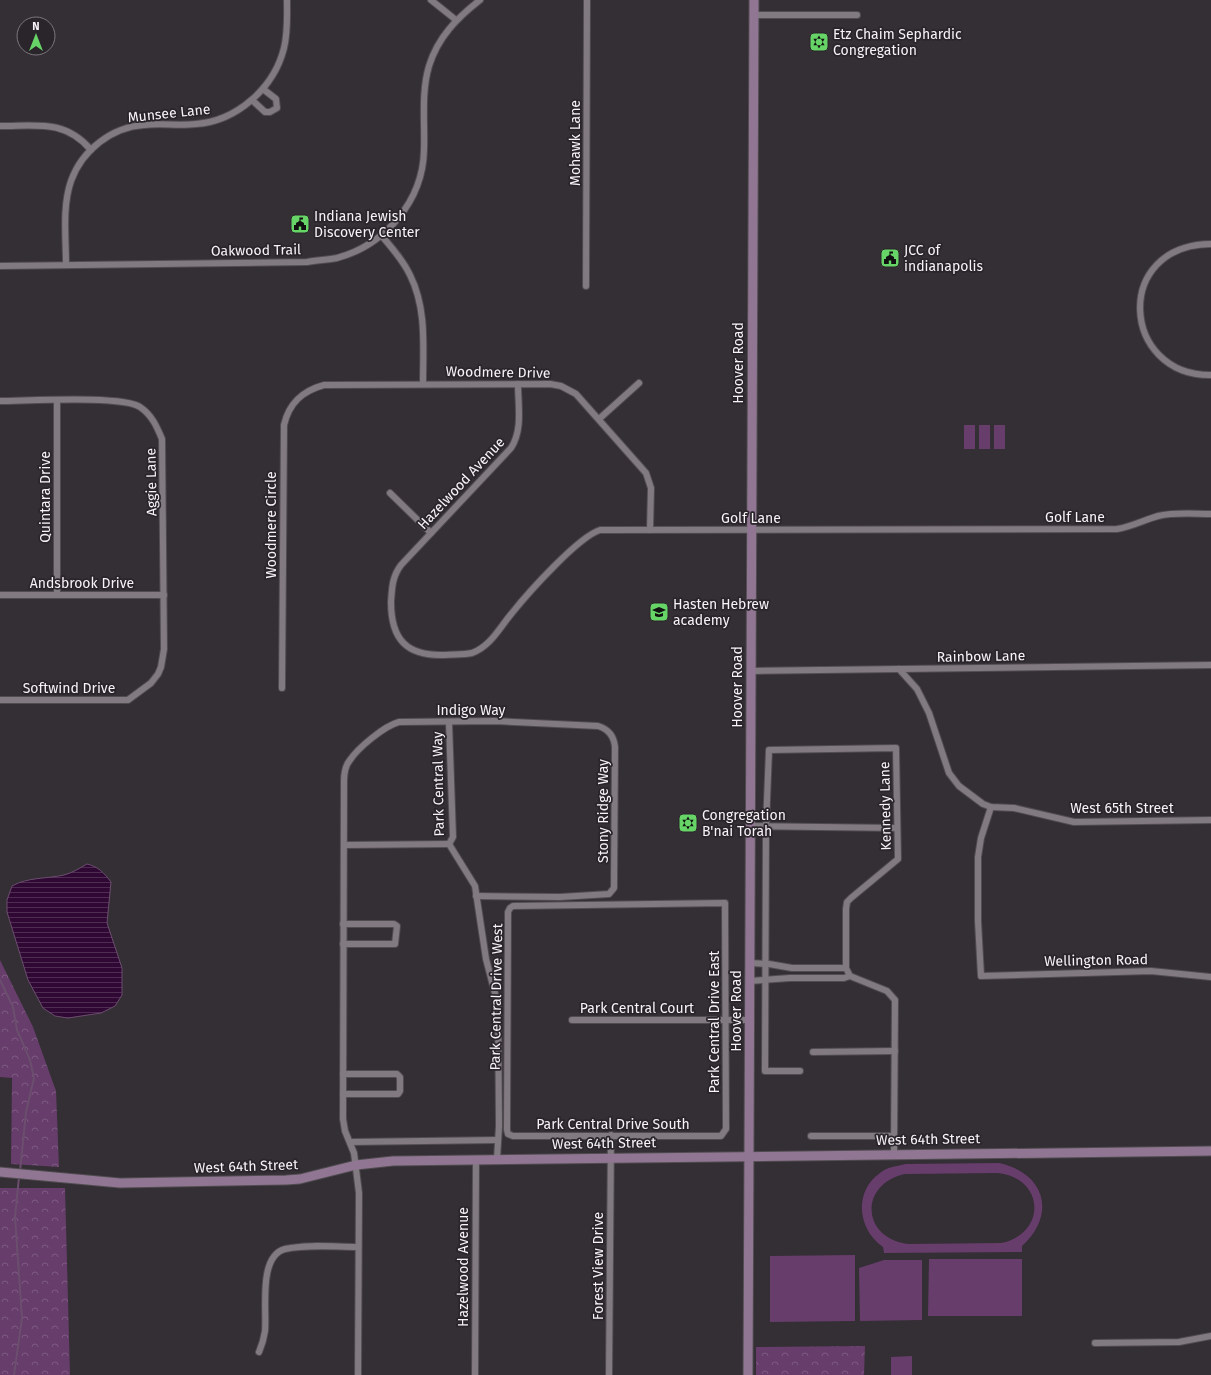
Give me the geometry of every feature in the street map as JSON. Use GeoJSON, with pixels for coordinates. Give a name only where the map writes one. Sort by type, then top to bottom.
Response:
{"type":"FeatureCollection","features":[{"type":"Feature","properties":{"kind":"street","name":"Munsee Lane"},"geometry":{"type":"LineString","coordinates":[[66,265],[68,192],[76,171],[91,150],[106,138],[128,128],[145,125],[189,125],[208,122],[228,115],[252,100],[264,89],[277,68],[287,32],[287,0]]}},
{"type":"Feature","properties":{"kind":"street"},"geometry":{"type":"LineString","coordinates":[[431,0],[456,20]]}},
{"type":"Feature","properties":{"kind":"street","name":"Oakwood Trail"},"geometry":{"type":"LineString","coordinates":[[0,266],[320,261],[354,252],[381,235],[403,212],[418,185],[424,151],[424,101],[426,76],[436,49],[456,20],[480,0]]}},
{"type":"Feature","properties":{"kind":"street","name":"Mohawk Lane"},"geometry":{"type":"LineString","coordinates":[[586,286],[587,0]]}},
{"type":"Feature","properties":{"kind":"street","name":"Hoover Road"},"geometry":{"type":"LineString","coordinates":[[748,1375],[754,0]]}},
{"type":"Feature","properties":{"kind":"street"},"geometry":{"type":"LineString","coordinates":[[754,15],[857,15]]}},
{"type":"Feature","properties":{"kind":"street"},"geometry":{"type":"LineString","coordinates":[[252,100],[265,112],[274,111],[277,108],[276,99],[264,89]]}},
{"type":"Feature","properties":{"kind":"street"},"geometry":{"type":"LineString","coordinates":[[0,126],[58,127],[77,136],[91,150]]}},
{"type":"Feature","properties":{"kind":"street"},"geometry":{"type":"LineString","coordinates":[[381,235],[405,265],[419,298],[423,319],[423,384]]}},
{"type":"Feature","properties":{"kind":"street"},"geometry":{"type":"LineString","coordinates":[[1211,244],[1189,246],[1168,254],[1150,273],[1141,295],[1140,320],[1147,338],[1156,351],[1167,362],[1190,373],[1211,375]]}},
{"type":"Feature","properties":{"kind":"street"},"geometry":{"type":"LineString","coordinates":[[598,419],[638,383]]}},
{"type":"Feature","properties":{"kind":"street","name":"Hazelwood Avenue"},"geometry":{"type":"LineString","coordinates":[[392,586],[394,575],[401,564],[513,446],[518,428],[518,384]]}},
{"type":"Feature","properties":{"kind":"street","name":"Woodmere Drive"},"geometry":{"type":"LineString","coordinates":[[327,385],[553,384],[569,389],[641,466],[648,477],[650,488],[650,530]]}},
{"type":"Feature","properties":{"kind":"street","name":"Woodmere Circle"},"geometry":{"type":"LineString","coordinates":[[282,688],[284,425],[289,410],[298,397],[314,387],[327,385]]}},
{"type":"Feature","properties":{"kind":"street","name":"Aggie Lane"},"geometry":{"type":"LineString","coordinates":[[0,401],[107,400],[140,407],[155,422],[162,440],[164,649],[161,667],[151,683],[137,695]]}},
{"type":"Feature","properties":{"kind":"street","name":"Quintara Drive"},"geometry":{"type":"LineString","coordinates":[[57,401],[57,594]]}},
{"type":"Feature","properties":{"kind":"street"},"geometry":{"type":"LineString","coordinates":[[390,493],[431,533]]}},
{"type":"Feature","properties":{"kind":"street","name":"Golf Lane"},"geometry":{"type":"LineString","coordinates":[[392,586],[392,623],[397,635],[403,643],[414,651],[430,655],[468,654],[477,651],[488,644],[525,598],[588,535],[607,529],[1116,529],[1132,526],[1159,516],[1172,514],[1211,514]]}},
{"type":"Feature","properties":{"kind":"street","name":"Andsbrook Drive"},"geometry":{"type":"LineString","coordinates":[[0,595],[164,595]]}},
{"type":"Feature","properties":{"kind":"street","name":"Rainbow Lane"},"geometry":{"type":"LineString","coordinates":[[751,671],[1211,665]]}},
{"type":"Feature","properties":{"kind":"street","name":"West 65th Street"},"geometry":{"type":"LineString","coordinates":[[899,669],[917,689],[929,713],[949,773],[959,786],[971,796],[991,807],[1014,808],[1074,822],[1211,820]]}},
{"type":"Feature","properties":{"kind":"street","name":"Softwind Drive"},"geometry":{"type":"LineString","coordinates":[[0,700],[128,700],[137,695]]}},
{"type":"Feature","properties":{"kind":"street","name":"Indigo Way"},"geometry":{"type":"LineString","coordinates":[[344,845],[344,781],[348,762],[356,752],[386,728],[395,723],[495,721],[598,726],[608,731]]}},
{"type":"Feature","properties":{"kind":"street","name":"Park Central Way"},"geometry":{"type":"LineString","coordinates":[[449,723],[453,837],[449,844]]}},
{"type":"Feature","properties":{"kind":"street","name":"Stony Ridge Way"},"geometry":{"type":"LineString","coordinates":[[476,896],[560,897],[609,894],[612,892],[614,888],[615,747],[614,739],[608,731]]}},
{"type":"Feature","properties":{"kind":"street","name":"Kennedy Lane"},"geometry":{"type":"LineString","coordinates":[[769,750],[896,748],[898,859],[847,902],[846,968],[850,976]]}},
{"type":"Feature","properties":{"kind":"street","name":"Hoover Road"},"geometry":{"type":"LineString","coordinates":[[769,750],[766,826],[764,981],[765,1071],[800,1071]]}},
{"type":"Feature","properties":{"kind":"street","name":"Wellington Road"},"geometry":{"type":"LineString","coordinates":[[991,807],[978,857],[978,921],[981,976],[1151,971],[1211,976]]}},
{"type":"Feature","properties":{"kind":"street"},"geometry":{"type":"LineString","coordinates":[[751,826],[897,828]]}},
{"type":"Feature","properties":{"kind":"street"},"geometry":{"type":"LineString","coordinates":[[358,1375],[359,1193],[354,1152],[343,1124],[344,845],[449,844],[472,878],[486,959],[498,1004],[499,1126],[497,1159]]}},
{"type":"Feature","properties":{"kind":"street","name":"Park Central Drive East"},"geometry":{"type":"LineString","coordinates":[[718,1136],[724,1134],[726,1129],[725,903]]}},
{"type":"Feature","properties":{"kind":"street","name":"Park Central Drive West"},"geometry":{"type":"LineString","coordinates":[[508,1134],[508,912],[510,908],[513,906],[725,903]]}},
{"type":"Feature","properties":{"kind":"street"},"geometry":{"type":"LineString","coordinates":[[343,924],[394,924],[397,926],[395,944],[343,944]]}},
{"type":"Feature","properties":{"kind":"street"},"geometry":{"type":"LineString","coordinates":[[750,963],[765,963],[792,968],[846,968]]}},
{"type":"Feature","properties":{"kind":"street"},"geometry":{"type":"LineString","coordinates":[[750,981],[790,978],[844,978],[850,976],[892,995],[895,1000],[894,1153]]}},
{"type":"Feature","properties":{"kind":"street","name":"Park Central Court"},"geometry":{"type":"LineString","coordinates":[[572,1020],[750,1020]]}},
{"type":"Feature","properties":{"kind":"street"},"geometry":{"type":"LineString","coordinates":[[813,1052],[895,1051]]}},
{"type":"Feature","properties":{"kind":"street"},"geometry":{"type":"LineString","coordinates":[[343,1074],[397,1074],[400,1077],[400,1092],[398,1094],[343,1094]]}},
{"type":"Feature","properties":{"kind":"street","name":"Park Central Drive South"},"geometry":{"type":"LineString","coordinates":[[508,1134],[513,1136],[718,1136]]}},
{"type":"Feature","properties":{"kind":"street","name":"Forest View Drive"},"geometry":{"type":"LineString","coordinates":[[609,1375],[612,1136]]}},
{"type":"Feature","properties":{"kind":"street","name":"West 64th Street"},"geometry":{"type":"LineString","coordinates":[[811,1136],[894,1136]]}},
{"type":"Feature","properties":{"kind":"street"},"geometry":{"type":"LineString","coordinates":[[350,1142],[497,1140]]}},
{"type":"Feature","properties":{"kind":"street","name":"West 64th Street"},"geometry":{"type":"LineString","coordinates":[[1,1173],[120,1183],[286,1180],[300,1179],[356,1165],[393,1161],[894,1153],[1211,1151]]}},
{"type":"Feature","properties":{"kind":"street","name":"Hazelwood Avenue"},"geometry":{"type":"LineString","coordinates":[[475,1375],[476,1159]]}},
{"type":"Feature","properties":{"kind":"street"},"geometry":{"type":"LineString","coordinates":[[259,1352],[265,1330],[266,1280],[268,1267],[274,1257],[283,1250],[297,1248],[358,1247]]}},
{"type":"Feature","properties":{"kind":"street"},"geometry":{"type":"LineString","coordinates":[[1096,1343],[1186,1342],[1211,1336]]}},
{"type":"Feature","properties":{"kind":"green space"},"geometry":{"type":"Polygon","coordinates":[[[964,425],[975,425],[975,449],[964,449],[964,425]]]}},
{"type":"Feature","properties":{"kind":"green space"},"geometry":{"type":"Polygon","coordinates":[[[979,425],[990,425],[990,449],[979,449],[979,425]]]}},
{"type":"Feature","properties":{"kind":"green space"},"geometry":{"type":"Polygon","coordinates":[[[994,425],[1005,425],[1005,449],[994,449],[994,425]]]}},
{"type":"Feature","properties":{"kind":"green space"},"geometry":{"type":"Polygon","coordinates":[[[0,960],[33,1027],[56,1091],[59,1167],[11,1164],[12,1078],[0,1077],[0,960]]]}},
{"type":"Feature","properties":{"kind":"green space"},"geometry":{"type":"Polygon","coordinates":[[[999,1163],[1015,1168],[1027,1176],[1036,1185],[1041,1196],[1042,1208],[1040,1221],[1033,1234],[1022,1246],[1022,1252],[884,1253],[883,1247],[868,1231],[862,1211],[862,1200],[871,1181],[880,1173],[889,1168],[906,1164],[999,1163]],[[998,1173],[905,1174],[890,1180],[879,1188],[873,1199],[872,1210],[874,1222],[881,1232],[892,1240],[908,1244],[1001,1243],[1016,1238],[1027,1229],[1033,1218],[1034,1206],[1032,1195],[1025,1185],[1014,1177],[998,1173]]]}},
{"type":"Feature","properties":{"kind":"green space"},"geometry":{"type":"Polygon","coordinates":[[[0,1188],[65,1188],[70,1375],[0,1375],[0,1188]]]}},
{"type":"Feature","properties":{"kind":"green space"},"geometry":{"type":"Polygon","coordinates":[[[855,1255],[855,1321],[770,1322],[770,1256],[855,1255]]]}},
{"type":"Feature","properties":{"kind":"green space"},"geometry":{"type":"Polygon","coordinates":[[[929,1259],[1022,1259],[1022,1316],[928,1316],[929,1259]]]}},
{"type":"Feature","properties":{"kind":"green space"},"geometry":{"type":"Polygon","coordinates":[[[884,1260],[922,1260],[922,1320],[860,1321],[859,1268],[884,1260]]]}},
{"type":"Feature","properties":{"kind":"green space"},"geometry":{"type":"Polygon","coordinates":[[[865,1346],[864,1375],[756,1375],[756,1347],[865,1346]]]}},
{"type":"Feature","properties":{"kind":"green space"},"geometry":{"type":"Polygon","coordinates":[[[912,1356],[912,1375],[891,1375],[891,1357],[912,1356]]]}},
{"type":"Feature","properties":{"kind":"shaded area"},"geometry":{"type":"Polygon","coordinates":[[[87,864],[101,871],[111,882],[107,923],[122,968],[122,995],[115,1006],[101,1013],[68,1018],[55,1016],[43,1008],[28,980],[7,912],[7,900],[12,886],[18,883],[64,875],[87,864]]]}},
{"type":"Feature","properties":{"kind":"waterway"},"geometry":{"type":"LineString","coordinates":[[0,980],[13,1007],[17,1030],[30,1060],[34,1078],[26,1112],[20,1171]]}},
{"type":"Feature","properties":{"kind":"waterway"},"geometry":{"type":"LineString","coordinates":[[14,1375],[22,1318],[15,1217],[19,1177]]}},
{"type":"Feature","properties":{"kind":"place","name":"Etz Chaim Sephardic Congregation"},"geometry":{"type":"Point","coordinates":[819,42]}},
{"type":"Feature","properties":{"kind":"place","name":"Indiana Jewish Discovery Center"},"geometry":{"type":"Point","coordinates":[300,224]}},
{"type":"Feature","properties":{"kind":"place","name":"JCC of indianapolis"},"geometry":{"type":"Point","coordinates":[890,258]}},
{"type":"Feature","properties":{"kind":"place","name":"Hasten Hebrew academy"},"geometry":{"type":"Point","coordinates":[659,612]}},
{"type":"Feature","properties":{"kind":"place","name":"Congregation B'nai Torah"},"geometry":{"type":"Point","coordinates":[688,823]}}]}
